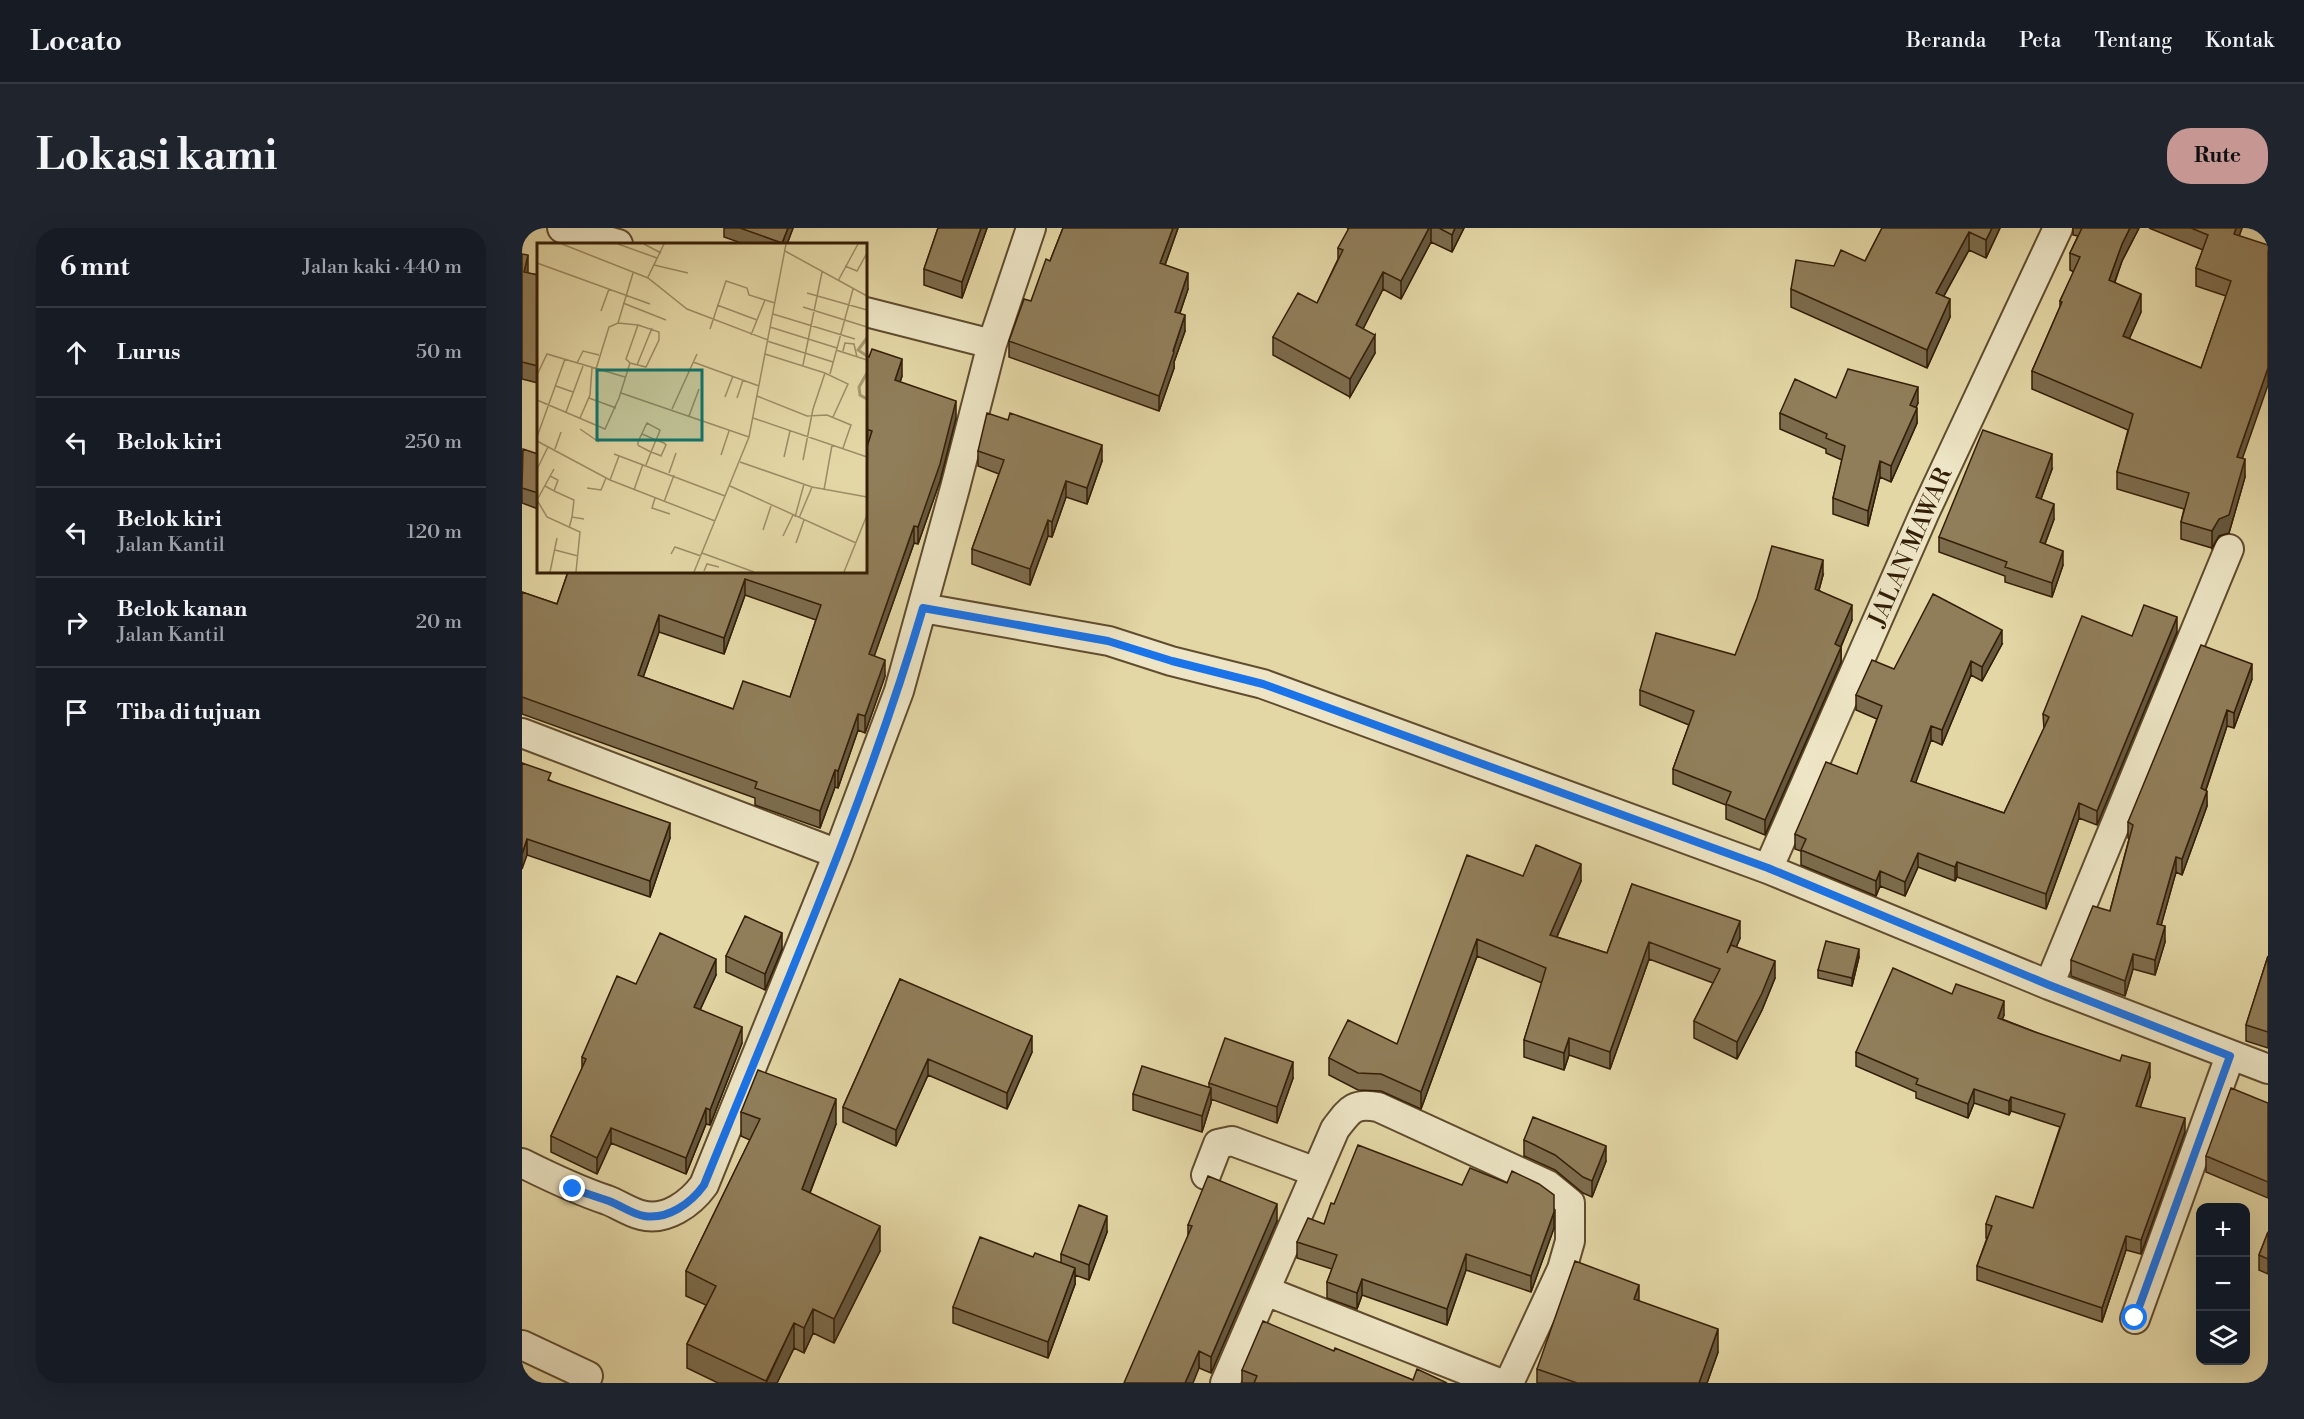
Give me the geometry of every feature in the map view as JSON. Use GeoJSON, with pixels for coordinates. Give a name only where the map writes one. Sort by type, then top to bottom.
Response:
{"type":"FeatureCollection","features":[{"type":"Feature","properties":{"kind":"street"},"geometry":{"type":"LineString","coordinates":[[561,228],[614,243]]}},
{"type":"Feature","properties":{"kind":"street"},"geometry":{"type":"LineString","coordinates":[[522,1162],[573,1189],[642,1215],[666,1214],[684,1206],[704,1185],[838,854],[898,692],[923,608],[992,344],[1031,228]]}},
{"type":"Feature","properties":{"kind":"street","name":"JALAN MAWAR"},"geometry":{"type":"LineString","coordinates":[[1768,868],[1924,514],[2058,228]]}},
{"type":"Feature","properties":{"kind":"street"},"geometry":{"type":"LineString","coordinates":[[867,312],[992,344]]}},
{"type":"Feature","properties":{"kind":"street"},"geometry":{"type":"LineString","coordinates":[[2049,985],[2229,549]]}},
{"type":"Feature","properties":{"kind":"street"},"geometry":{"type":"LineString","coordinates":[[923,608],[1108,641],[1172,661],[1263,684],[1768,868],[2049,985],[2268,1069]]}},
{"type":"Feature","properties":{"kind":"street"},"geometry":{"type":"LineString","coordinates":[[522,733],[838,854]]}},
{"type":"Feature","properties":{"kind":"street"},"geometry":{"type":"LineString","coordinates":[[2135,1318],[2230,1056]]}},
{"type":"Feature","properties":{"kind":"street"},"geometry":{"type":"LineString","coordinates":[[1225,1383],[1335,1129],[1349,1111],[1364,1104],[1378,1107],[1548,1185],[1570,1203],[1570,1241],[1562,1269],[1509,1383]]}},
{"type":"Feature","properties":{"kind":"street"},"geometry":{"type":"LineString","coordinates":[[1206,1175],[1218,1144],[1232,1141],[1316,1172]]}},
{"type":"Feature","properties":{"kind":"street"},"geometry":{"type":"LineString","coordinates":[[1266,1291],[1499,1383]]}},
{"type":"Feature","properties":{"kind":"street"},"geometry":{"type":"LineString","coordinates":[[522,1345],[588,1376],[584,1383]]}},
{"type":"Feature","properties":{"kind":"building"},"geometry":{"type":"Polygon","coordinates":[[[740,228],[788,228],[782,243],[740,228]]]}},
{"type":"Feature","properties":{"kind":"building"},"geometry":{"type":"Polygon","coordinates":[[[938,228],[981,228],[962,282],[924,269],[938,228]]]}},
{"type":"Feature","properties":{"kind":"building"},"geometry":{"type":"Polygon","coordinates":[[[1063,228],[1173,228],[1160,263],[1188,273],[1175,312],[1185,315],[1159,396],[1009,341],[1024,299],[1031,301],[1046,259],[1050,261],[1063,228]]]}},
{"type":"Feature","properties":{"kind":"building"},"geometry":{"type":"Polygon","coordinates":[[[1349,228],[1429,228],[1401,281],[1383,272],[1356,325],[1375,335],[1350,379],[1273,337],[1298,293],[1317,303],[1343,250],[1338,248],[1349,228]]]}},
{"type":"Feature","properties":{"kind":"building"},"geometry":{"type":"Polygon","coordinates":[[[1439,228],[1455,228],[1452,235],[1439,228]]]}},
{"type":"Feature","properties":{"kind":"building"},"geometry":{"type":"Polygon","coordinates":[[[1882,228],[1992,228],[1986,240],[1969,232],[1936,293],[1950,299],[1927,350],[1791,289],[1796,260],[1834,266],[1841,250],[1865,261],[1882,228]]]}},
{"type":"Feature","properties":{"kind":"building"},"geometry":{"type":"Polygon","coordinates":[[[2082,228],[2130,228],[2109,280],[2141,294],[2123,336],[2201,368],[2231,281],[2196,268],[2208,235],[2191,228],[2236,228],[2234,234],[2268,245],[2268,368],[2237,457],[2245,459],[2229,515],[2219,519],[2212,531],[2181,522],[2189,493],[2117,472],[2133,414],[2032,371],[2080,257],[2070,253],[2082,228]]]}},
{"type":"Feature","properties":{"kind":"building"},"geometry":{"type":"Polygon","coordinates":[[[522,254],[528,255],[524,272],[537,275],[537,366],[522,362],[522,254]]]}},
{"type":"Feature","properties":{"kind":"building"},"geometry":{"type":"Polygon","coordinates":[[[872,349],[902,359],[895,380],[956,401],[940,464],[918,527],[914,526],[869,654],[885,660],[865,716],[858,714],[838,771],[835,770],[820,811],[755,788],[757,782],[522,697],[522,592],[557,604],[568,573],[867,573],[867,447],[872,431],[867,429],[867,356],[869,357],[872,349]],[[745,579],[724,638],[659,615],[638,675],[733,709],[743,681],[790,697],[821,605],[745,579]]]}},
{"type":"Feature","properties":{"kind":"building"},"geometry":{"type":"Polygon","coordinates":[[[1848,369],[1918,387],[1910,405],[1917,408],[1891,466],[1880,461],[1868,511],[1833,498],[1845,446],[1826,438],[1827,434],[1780,413],[1795,379],[1836,398],[1848,369]]]}},
{"type":"Feature","properties":{"kind":"building"},"geometry":{"type":"Polygon","coordinates":[[[987,413],[1008,420],[1010,413],[1102,445],[1087,488],[1066,481],[1052,522],[1048,520],[1030,569],[972,549],[1004,460],[978,451],[987,413]]]}},
{"type":"Feature","properties":{"kind":"building"},"geometry":{"type":"Polygon","coordinates":[[[1983,430],[2052,454],[2036,497],[2054,504],[2040,542],[2063,551],[2052,583],[2005,567],[2007,562],[1939,537],[1983,430]]]}},
{"type":"Feature","properties":{"kind":"building"},"geometry":{"type":"Polygon","coordinates":[[[523,449],[537,454],[537,493],[522,488],[523,449]]]}},
{"type":"Feature","properties":{"kind":"building"},"geometry":{"type":"Polygon","coordinates":[[[1772,546],[1823,560],[1815,589],[1852,605],[1835,644],[1841,647],[1765,820],[1726,804],[1731,792],[1673,769],[1694,711],[1640,690],[1656,633],[1735,655],[1757,598],[1772,546]]]}},
{"type":"Feature","properties":{"kind":"building"},"geometry":{"type":"Polygon","coordinates":[[[1933,594],[2002,630],[1982,667],[1971,661],[1942,730],[1931,726],[1911,781],[2004,813],[2049,717],[2043,714],[2082,616],[2132,636],[2144,605],[2177,617],[2097,811],[2079,803],[2046,894],[1957,862],[1955,867],[1918,853],[1905,882],[1880,871],[1876,881],[1801,850],[1806,839],[1795,834],[1826,762],[1857,774],[1882,706],[1856,695],[1872,660],[1894,669],[1933,594]]]}},
{"type":"Feature","properties":{"kind":"building"},"geometry":{"type":"Polygon","coordinates":[[[2201,645],[2252,664],[2234,713],[2227,710],[2201,788],[2207,791],[2182,859],[2176,857],[2157,924],[2165,926],[2155,960],[2133,954],[2125,981],[2071,960],[2093,906],[2110,911],[2133,825],[2128,822],[2201,645]]]}},
{"type":"Feature","properties":{"kind":"building"},"geometry":{"type":"Polygon","coordinates":[[[522,763],[551,773],[548,780],[670,823],[650,881],[527,839],[522,854],[522,763]]]}},
{"type":"Feature","properties":{"kind":"building"},"geometry":{"type":"Polygon","coordinates":[[[1536,845],[1581,864],[1550,935],[1607,953],[1632,884],[1740,921],[1727,953],[1731,945],[1775,961],[1762,993],[1737,1042],[1694,1021],[1720,969],[1649,942],[1610,1052],[1569,1038],[1564,1053],[1524,1040],[1546,968],[1477,939],[1421,1092],[1381,1074],[1358,1073],[1329,1058],[1348,1020],[1397,1044],[1467,855],[1523,876],[1536,845]]]}},
{"type":"Feature","properties":{"kind":"building"},"geometry":{"type":"Polygon","coordinates":[[[745,916],[782,933],[765,974],[726,956],[745,916]]]}},
{"type":"Feature","properties":{"kind":"building"},"geometry":{"type":"Polygon","coordinates":[[[660,933],[716,959],[694,1007],[742,1027],[710,1110],[706,1108],[686,1158],[611,1128],[597,1158],[551,1136],[586,1059],[582,1057],[617,976],[636,984],[660,933]]]}},
{"type":"Feature","properties":{"kind":"building"},"geometry":{"type":"Polygon","coordinates":[[[1826,941],[1859,949],[1852,978],[1818,970],[1826,941]]]}},
{"type":"Feature","properties":{"kind":"building"},"geometry":{"type":"Polygon","coordinates":[[[2268,956],[2268,1032],[2246,1025],[2268,956]]]}},
{"type":"Feature","properties":{"kind":"building"},"geometry":{"type":"Polygon","coordinates":[[[1893,968],[1952,994],[1956,984],[2004,1001],[1998,1018],[2035,1032],[2120,1061],[2122,1055],[2150,1063],[2136,1106],[2185,1118],[2141,1240],[2126,1236],[2102,1308],[1977,1266],[1992,1226],[1986,1224],[1996,1196],[2033,1208],[2065,1114],[2011,1097],[2009,1101],[1974,1089],[1968,1104],[1916,1084],[1918,1079],[1856,1052],[1893,968]]]}},
{"type":"Feature","properties":{"kind":"building"},"geometry":{"type":"Polygon","coordinates":[[[900,979],[1032,1036],[1007,1093],[928,1059],[896,1130],[843,1107],[900,979]]]}},
{"type":"Feature","properties":{"kind":"building"},"geometry":{"type":"Polygon","coordinates":[[[1225,1038],[1293,1062],[1277,1107],[1209,1083],[1225,1038]]]}},
{"type":"Feature","properties":{"kind":"building"},"geometry":{"type":"Polygon","coordinates":[[[1142,1066],[1211,1088],[1202,1116],[1133,1094],[1142,1066]]]}},
{"type":"Feature","properties":{"kind":"building"},"geometry":{"type":"Polygon","coordinates":[[[758,1070],[836,1099],[802,1189],[880,1226],[834,1319],[813,1309],[804,1328],[794,1323],[766,1381],[687,1344],[716,1286],[686,1271],[760,1119],[741,1112],[758,1070]]]}},
{"type":"Feature","properties":{"kind":"building"},"geometry":{"type":"Polygon","coordinates":[[[2231,1088],[2268,1103],[2268,1182],[2206,1156],[2231,1088]]]}},
{"type":"Feature","properties":{"kind":"building"},"geometry":{"type":"Polygon","coordinates":[[[1533,1117],[1606,1146],[1592,1181],[1583,1177],[1555,1155],[1524,1140],[1533,1117]]]}},
{"type":"Feature","properties":{"kind":"building"},"geometry":{"type":"Polygon","coordinates":[[[1358,1145],[1462,1185],[1470,1168],[1507,1183],[1512,1171],[1539,1184],[1554,1195],[1554,1212],[1531,1276],[1466,1254],[1447,1309],[1362,1279],[1357,1293],[1327,1282],[1337,1255],[1297,1242],[1308,1218],[1324,1224],[1331,1203],[1334,1204],[1358,1145]]]}},
{"type":"Feature","properties":{"kind":"building"},"geometry":{"type":"Polygon","coordinates":[[[1208,1176],[1277,1204],[1211,1357],[1199,1351],[1185,1383],[1124,1383],[1192,1226],[1188,1225],[1208,1176]]]}},
{"type":"Feature","properties":{"kind":"building"},"geometry":{"type":"Polygon","coordinates":[[[1079,1205],[1107,1216],[1089,1265],[1061,1254],[1079,1205]]]}},
{"type":"Feature","properties":{"kind":"building"},"geometry":{"type":"Polygon","coordinates":[[[2268,1232],[2268,1259],[2259,1255],[2268,1232]]]}},
{"type":"Feature","properties":{"kind":"building"},"geometry":{"type":"Polygon","coordinates":[[[980,1237],[1033,1257],[1035,1253],[1075,1268],[1048,1342],[953,1307],[980,1237]]]}},
{"type":"Feature","properties":{"kind":"building"},"geometry":{"type":"Polygon","coordinates":[[[1575,1261],[1639,1285],[1634,1299],[1718,1329],[1699,1383],[1577,1383],[1537,1369],[1575,1261]]]}},
{"type":"Feature","properties":{"kind":"building"},"geometry":{"type":"Polygon","coordinates":[[[1263,1321],[1334,1351],[1335,1348],[1413,1380],[1417,1369],[1447,1383],[1254,1383],[1257,1376],[1242,1370],[1263,1321]]]}},
{"type":"Feature","properties":{"kind":"route"},"geometry":{"type":"LineString","coordinates":[[573,1189],[642,1215],[654,1216],[666,1214],[684,1206],[704,1185],[838,854],[898,692],[923,608],[1108,641],[1172,661],[1263,684],[1768,868],[2049,985],[2230,1056],[2135,1318]]}}]}
